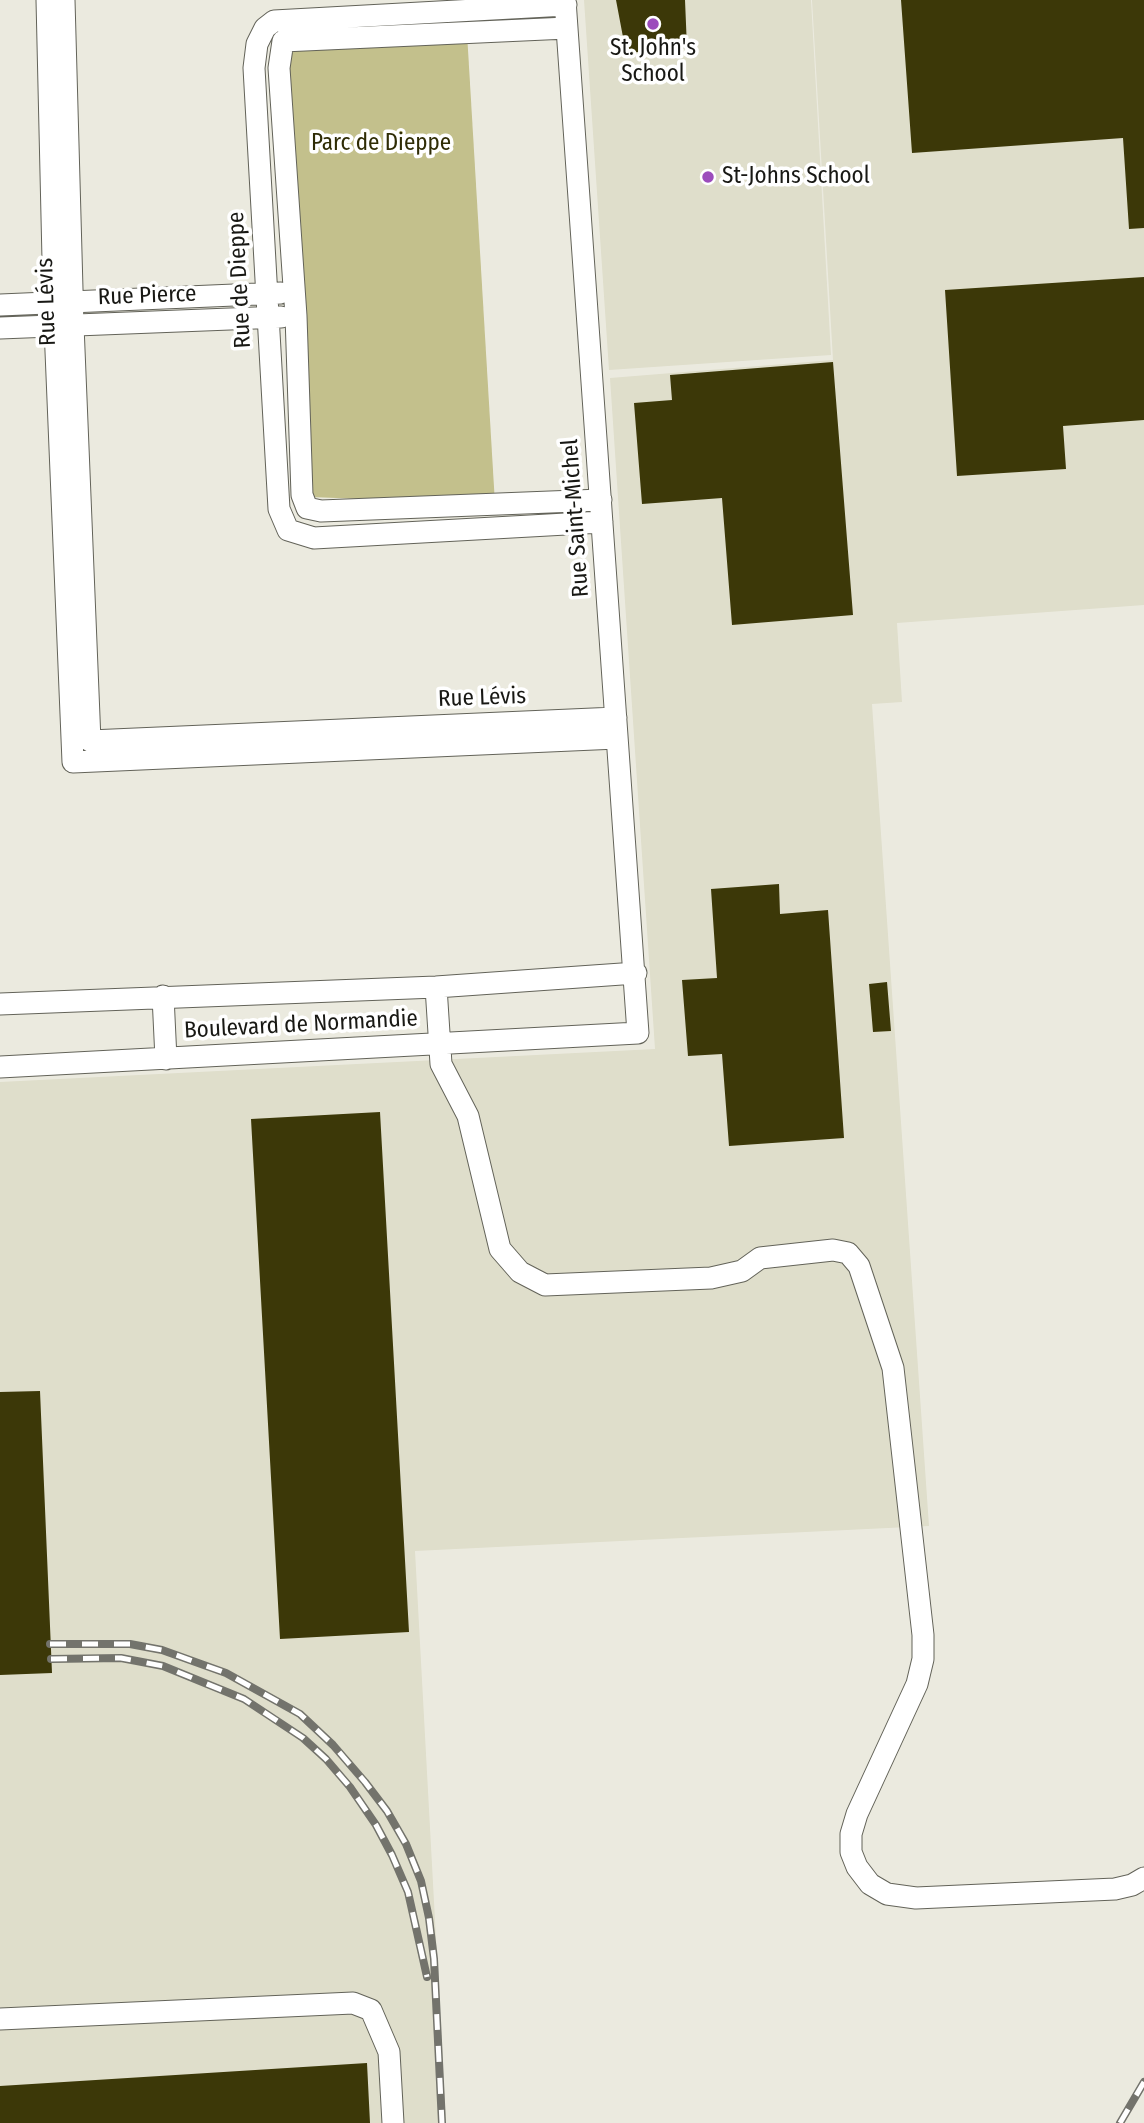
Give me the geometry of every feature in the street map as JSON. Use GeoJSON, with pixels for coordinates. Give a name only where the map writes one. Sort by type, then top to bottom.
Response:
{"type":"FeatureCollection","features":[{"type":"Feature","properties":{"kind":"street","name":"Rue Lévis"},"geometry":{"type":"LineString","coordinates":[[47,0],[57,74],[73,530],[73,762],[351,740],[617,728]]}},
{"type":"Feature","properties":{"kind":"street","name":"Rue Lévis"},"geometry":{"type":"LineString","coordinates":[[57,74],[64,0]]}},
{"type":"Feature","properties":{"kind":"street","name":"Rue Saint-Michel"},"geometry":{"type":"LineString","coordinates":[[566,3],[636,973],[638,1033]]}},
{"type":"Feature","properties":{"kind":"street"},"geometry":{"type":"LineString","coordinates":[[566,3],[274,21],[265,28],[283,41],[567,28]]}},
{"type":"Feature","properties":{"kind":"street","name":"Rue de Dieppe"},"geometry":{"type":"LineString","coordinates":[[265,28],[257,44],[254,68],[279,509],[288,530]]}},
{"type":"Feature","properties":{"kind":"street"},"geometry":{"type":"LineString","coordinates":[[283,41],[279,68],[296,316],[302,495],[307,508]]}},
{"type":"Feature","properties":{"kind":"street","name":"Rue Pierce"},"geometry":{"type":"LineString","coordinates":[[0,305],[294,292]]}},
{"type":"Feature","properties":{"kind":"street","name":"Rue Pierce"},"geometry":{"type":"LineString","coordinates":[[0,328],[296,316]]}},
{"type":"Feature","properties":{"kind":"street"},"geometry":{"type":"LineString","coordinates":[[307,508],[321,511],[601,500]]}},
{"type":"Feature","properties":{"kind":"street"},"geometry":{"type":"LineString","coordinates":[[307,508],[288,530],[314,538],[602,522]]}},
{"type":"Feature","properties":{"kind":"street","name":"Rue Lévis"},"geometry":{"type":"LineString","coordinates":[[73,530],[90,741],[351,740]]}},
{"type":"Feature","properties":{"kind":"street"},"geometry":{"type":"LineString","coordinates":[[73,762],[90,741]]}},
{"type":"Feature","properties":{"kind":"street","name":"Boulevard de Normandie"},"geometry":{"type":"LineString","coordinates":[[0,1004],[436,987],[636,973]]}},
{"type":"Feature","properties":{"kind":"street","name":"Boulevard de Normandie"},"geometry":{"type":"LineString","coordinates":[[436,987],[440,1044]]}},
{"type":"Feature","properties":{"kind":"street","name":"Boulevard de Normandie"},"geometry":{"type":"LineString","coordinates":[[163,996],[166,1059]]}},
{"type":"Feature","properties":{"kind":"street","name":"Boulevard de Normandie"},"geometry":{"type":"LineString","coordinates":[[0,1067],[638,1033]]}},
{"type":"Feature","properties":{"kind":"street"},"geometry":{"type":"LineString","coordinates":[[440,1044],[442,1064],[468,1116],[500,1250],[520,1272],[545,1285],[711,1278],[742,1271],[760,1258],[833,1250],[848,1253],[859,1266],[893,1368],[923,1635],[923,1659],[917,1685],[857,1814],[851,1834],[851,1852],[857,1867],[870,1884],[887,1894],[916,1898],[1115,1889],[1132,1885],[1144,1878]]}},
{"type":"Feature","properties":{"kind":"street"},"geometry":{"type":"LineString","coordinates":[[0,2019],[353,2003],[371,2010],[389,2052],[393,2123]]}},
{"type":"Feature","properties":{"kind":"shaded area","name":"St-Johns School"},"geometry":{"type":"Polygon","coordinates":[[[584,0],[811,0],[831,355],[609,370],[584,0]]]}},
{"type":"Feature","properties":{"kind":"shaded area"},"geometry":{"type":"Polygon","coordinates":[[[812,0],[1144,0],[1144,605],[897,623],[902,702],[872,704],[929,1526],[415,1551],[446,2123],[0,2123],[0,1082],[655,1049],[610,378],[833,360],[812,0]]]}},
{"type":"Feature","properties":{"kind":"green space","name":"Parc de Dieppe"},"geometry":{"type":"Polygon","coordinates":[[[467,33],[495,504],[310,497],[279,40],[467,33]]]}},
{"type":"Feature","properties":{"kind":"building","name":"St. John's School"},"geometry":{"type":"Polygon","coordinates":[[[616,0],[685,0],[687,48],[626,53],[616,0]]]}},
{"type":"Feature","properties":{"kind":"building"},"geometry":{"type":"Polygon","coordinates":[[[901,0],[1144,0],[1144,228],[1129,229],[1123,138],[912,153],[901,0]]]}},
{"type":"Feature","properties":{"kind":"building"},"geometry":{"type":"Polygon","coordinates":[[[1144,277],[1144,420],[1063,426],[1066,469],[957,476],[945,290],[1144,277]]]}},
{"type":"Feature","properties":{"kind":"building"},"geometry":{"type":"Polygon","coordinates":[[[833,362],[853,615],[732,625],[722,498],[642,504],[634,403],[672,400],[670,375],[833,362]]]}},
{"type":"Feature","properties":{"kind":"building"},"geometry":{"type":"Polygon","coordinates":[[[779,884],[780,914],[828,910],[844,1138],[729,1146],[722,1054],[688,1056],[682,980],[717,978],[711,889],[779,884]]]}},
{"type":"Feature","properties":{"kind":"building"},"geometry":{"type":"Polygon","coordinates":[[[887,982],[891,1031],[873,1032],[869,984],[887,982]]]}},
{"type":"Feature","properties":{"kind":"building"},"geometry":{"type":"Polygon","coordinates":[[[380,1112],[409,1632],[280,1639],[251,1119],[380,1112]]]}},
{"type":"Feature","properties":{"kind":"building"},"geometry":{"type":"Polygon","coordinates":[[[40,1391],[52,1673],[0,1675],[0,1392],[40,1391]]]}},
{"type":"Feature","properties":{"kind":"building"},"geometry":{"type":"Polygon","coordinates":[[[367,2063],[370,2123],[0,2123],[0,2086],[367,2063]]]}},
{"type":"Feature","properties":{"kind":"railway"},"geometry":{"type":"LineString","coordinates":[[50,1644],[130,1644],[162,1650],[226,1673],[300,1714],[333,1745],[365,1782],[387,1811],[406,1844],[421,1881],[434,1959],[442,2123]]}},
{"type":"Feature","properties":{"kind":"railway"},"geometry":{"type":"LineString","coordinates":[[51,1659],[121,1658],[163,1666],[244,1699],[303,1738],[350,1787],[376,1825],[392,1855],[408,1892],[427,1977]]}},
{"type":"Feature","properties":{"kind":"railway"},"geometry":{"type":"LineString","coordinates":[[1120,2123],[1144,2082]]}},
{"type":"Feature","properties":{"kind":"place","name":"St. John's School"},"geometry":{"type":"Point","coordinates":[653,24]}},
{"type":"Feature","properties":{"kind":"place","name":"St-Johns School"},"geometry":{"type":"Point","coordinates":[708,177]}}]}
